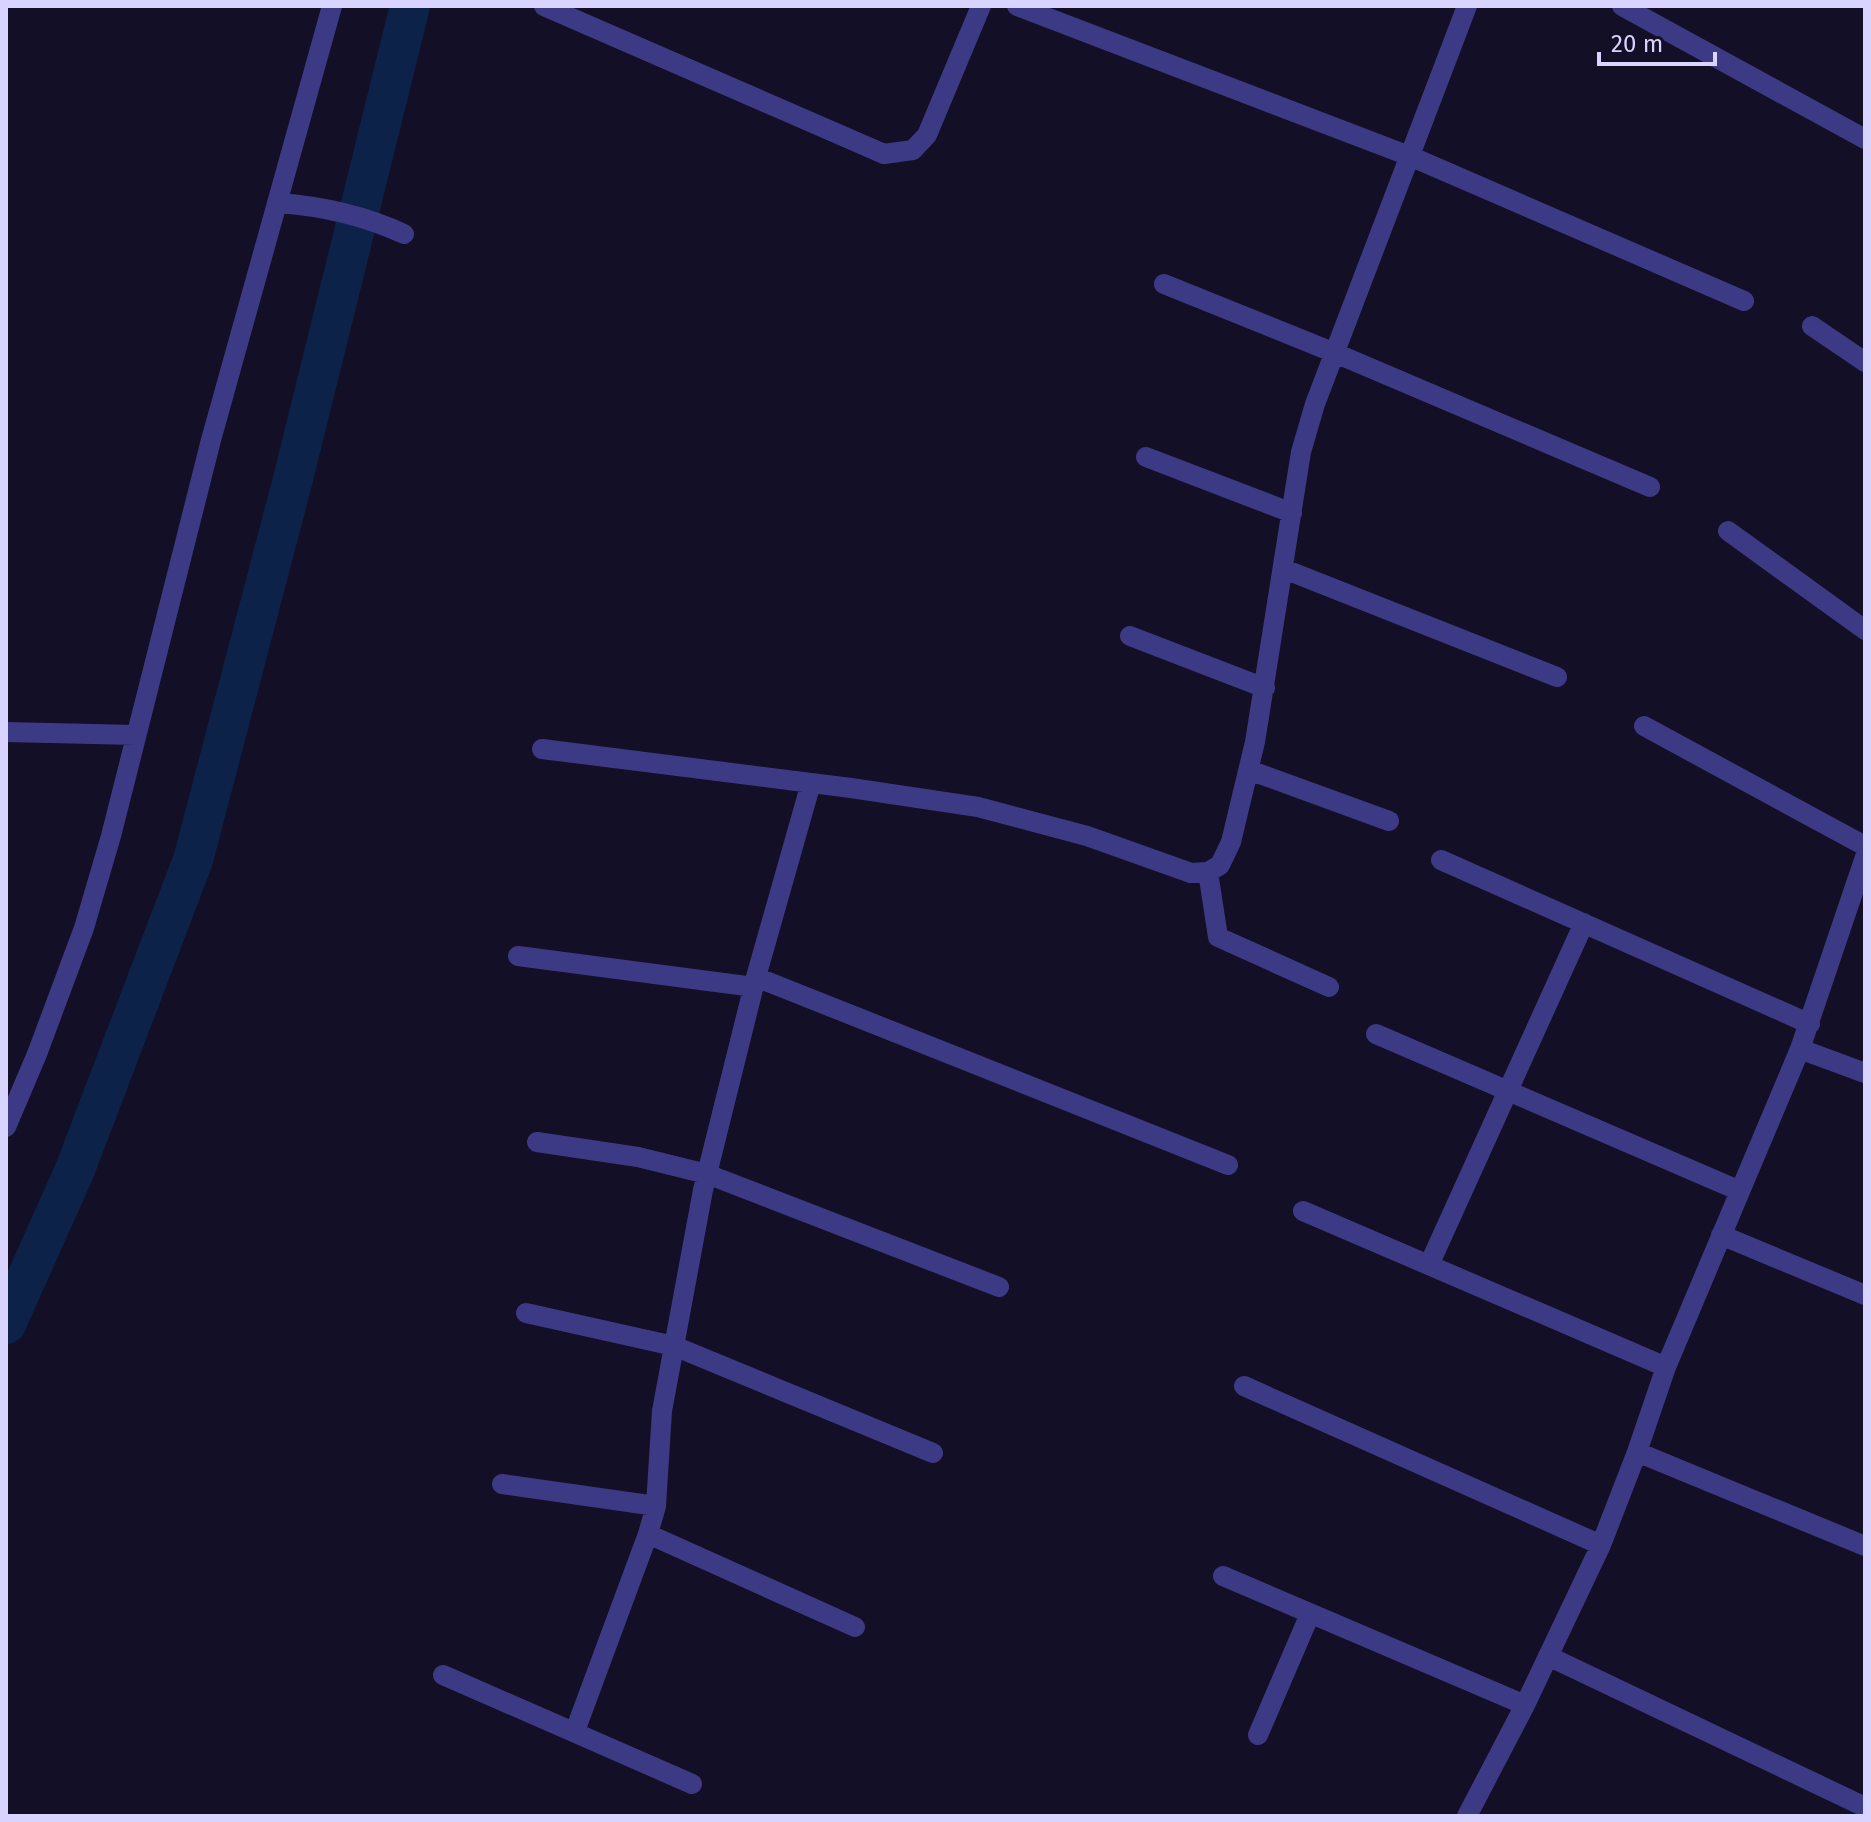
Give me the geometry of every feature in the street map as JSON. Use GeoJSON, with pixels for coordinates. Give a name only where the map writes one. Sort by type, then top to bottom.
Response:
{"type":"FeatureCollection","features":[{"type":"Feature","properties":{"kind":"street"},"geometry":{"type":"LineString","coordinates":[[6,1127],[84,928],[111,836],[211,440],[332,6]]}},
{"type":"Feature","properties":{"kind":"street"},"geometry":{"type":"LineString","coordinates":[[544,6],[884,154],[913,150],[927,135],[981,6]]}},
{"type":"Feature","properties":{"kind":"street"},"geometry":{"type":"LineString","coordinates":[[1017,6],[1412,157],[1744,301]]}},
{"type":"Feature","properties":{"kind":"street"},"geometry":{"type":"LineString","coordinates":[[542,749],[978,807],[1087,836],[1191,873],[1208,872],[1220,865],[1231,842],[1249,770],[1265,688],[1301,452],[1315,404],[1412,157],[1467,6]]}},
{"type":"Feature","properties":{"kind":"street"},"geometry":{"type":"LineString","coordinates":[[1622,6],[1865,139]]}},
{"type":"Feature","properties":{"kind":"street"},"geometry":{"type":"LineString","coordinates":[[278,203],[305,205],[378,222],[404,234]]}},
{"type":"Feature","properties":{"kind":"street"},"geometry":{"type":"LineString","coordinates":[[1164,284],[1650,487]]}},
{"type":"Feature","properties":{"kind":"street"},"geometry":{"type":"LineString","coordinates":[[1812,326],[1865,362]]}},
{"type":"Feature","properties":{"kind":"street"},"geometry":{"type":"LineString","coordinates":[[1146,457],[1292,513]]}},
{"type":"Feature","properties":{"kind":"street"},"geometry":{"type":"LineString","coordinates":[[1728,531],[1865,630]]}},
{"type":"Feature","properties":{"kind":"street"},"geometry":{"type":"LineString","coordinates":[[1284,569],[1557,677]]}},
{"type":"Feature","properties":{"kind":"street"},"geometry":{"type":"LineString","coordinates":[[1130,636],[1265,688]]}},
{"type":"Feature","properties":{"kind":"street"},"geometry":{"type":"LineString","coordinates":[[1644,726],[1865,846]]}},
{"type":"Feature","properties":{"kind":"street"},"geometry":{"type":"LineString","coordinates":[[6,732],[136,735]]}},
{"type":"Feature","properties":{"kind":"street"},"geometry":{"type":"LineString","coordinates":[[1249,770],[1389,821]]}},
{"type":"Feature","properties":{"kind":"street"},"geometry":{"type":"LineString","coordinates":[[575,1731],[656,1506],[662,1411],[707,1174],[755,982],[811,783]]}},
{"type":"Feature","properties":{"kind":"street"},"geometry":{"type":"LineString","coordinates":[[1441,860],[1810,1024]]}},
{"type":"Feature","properties":{"kind":"street"},"geometry":{"type":"LineString","coordinates":[[1467,1816],[1525,1705],[1601,1545],[1666,1367],[1810,1024],[1863,870]]}},
{"type":"Feature","properties":{"kind":"street"},"geometry":{"type":"LineString","coordinates":[[1208,872],[1218,937],[1329,987]]}},
{"type":"Feature","properties":{"kind":"street"},"geometry":{"type":"LineString","coordinates":[[1429,1265],[1584,923]]}},
{"type":"Feature","properties":{"kind":"street"},"geometry":{"type":"LineString","coordinates":[[518,956],[755,982],[1228,1165]]}},
{"type":"Feature","properties":{"kind":"street"},"geometry":{"type":"LineString","coordinates":[[1376,1034],[1740,1191]]}},
{"type":"Feature","properties":{"kind":"street"},"geometry":{"type":"LineString","coordinates":[[1800,1049],[1865,1073]]}},
{"type":"Feature","properties":{"kind":"street"},"geometry":{"type":"LineString","coordinates":[[537,1142],[638,1157],[707,1174],[999,1287]]}},
{"type":"Feature","properties":{"kind":"street"},"geometry":{"type":"LineString","coordinates":[[1303,1211],[1666,1367]]}},
{"type":"Feature","properties":{"kind":"street"},"geometry":{"type":"LineString","coordinates":[[1721,1235],[1865,1295]]}},
{"type":"Feature","properties":{"kind":"street"},"geometry":{"type":"LineString","coordinates":[[526,1313],[674,1346],[933,1453]]}},
{"type":"Feature","properties":{"kind":"street"},"geometry":{"type":"LineString","coordinates":[[1244,1386],[1601,1545]]}},
{"type":"Feature","properties":{"kind":"street"},"geometry":{"type":"LineString","coordinates":[[1637,1452],[1865,1546]]}},
{"type":"Feature","properties":{"kind":"street"},"geometry":{"type":"LineString","coordinates":[[502,1484],[656,1506]]}},
{"type":"Feature","properties":{"kind":"street"},"geometry":{"type":"LineString","coordinates":[[648,1534],[855,1627]]}},
{"type":"Feature","properties":{"kind":"street"},"geometry":{"type":"LineString","coordinates":[[1223,1576],[1525,1705]]}},
{"type":"Feature","properties":{"kind":"street"},"geometry":{"type":"LineString","coordinates":[[1258,1735],[1310,1614]]}},
{"type":"Feature","properties":{"kind":"street"},"geometry":{"type":"LineString","coordinates":[[1548,1656],[1865,1807]]}},
{"type":"Feature","properties":{"kind":"street"},"geometry":{"type":"LineString","coordinates":[[443,1675],[692,1784]]}},
{"type":"Feature","properties":{"kind":"waterway"},"geometry":{"type":"LineString","coordinates":[[6,1324],[74,1172],[193,860],[293,479],[410,6]]}}]}
